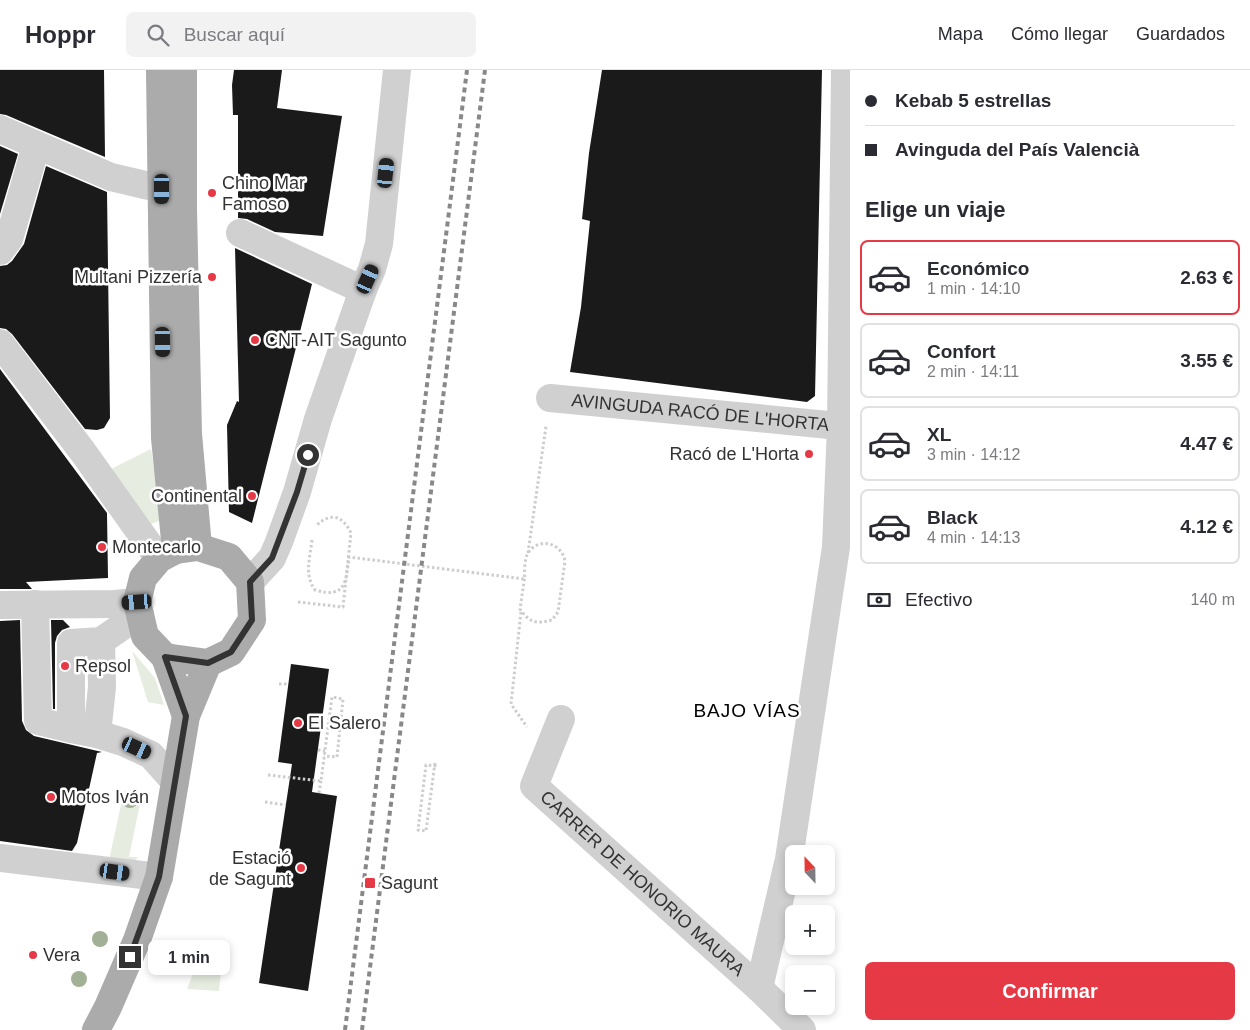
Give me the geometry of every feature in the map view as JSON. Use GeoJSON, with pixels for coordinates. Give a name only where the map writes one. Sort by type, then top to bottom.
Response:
{"type":"FeatureCollection","features":[{"type":"Feature","properties":{"kind":"main road"},"geometry":{"type":"LineString","coordinates":[[160,70],[164,438],[178,552]]}},
{"type":"Feature","properties":{"kind":"main road"},"geometry":{"type":"LineString","coordinates":[[178,552],[188,434],[183,219],[183,70]]}},
{"type":"Feature","properties":{"kind":"main road"},"geometry":{"type":"LineString","coordinates":[[165,657],[208,663],[231,652],[252,620],[250,582],[229,557],[178,552],[144,578],[138,608],[145,636],[165,657],[186,716]]}},
{"type":"Feature","properties":{"kind":"main road"},"geometry":{"type":"LineString","coordinates":[[96,1030],[137,940],[159,877],[186,716],[208,663]]}},
{"type":"Feature","properties":{"kind":"street"},"geometry":{"type":"LineString","coordinates":[[250,582],[272,558],[279,542],[297,492],[318,419],[379,244],[397,70]]}},
{"type":"Feature","properties":{"kind":"street"},"geometry":{"type":"LineString","coordinates":[[759,988],[789,859],[843,551],[846,427],[847,140],[845,70]]}},
{"type":"Feature","properties":{"kind":"street"},"geometry":{"type":"LineString","coordinates":[[0,129],[111,177],[162,189]]}},
{"type":"Feature","properties":{"kind":"street"},"geometry":{"type":"LineString","coordinates":[[0,251],[9,240],[36,146]]}},
{"type":"Feature","properties":{"kind":"street"},"geometry":{"type":"LineString","coordinates":[[240,233],[363,290]]}},
{"type":"Feature","properties":{"kind":"street"},"geometry":{"type":"LineString","coordinates":[[0,343],[83,452],[178,552]]}},
{"type":"Feature","properties":{"kind":"street","name":"AVINGUDA RACÓ DE L'HORTA"},"geometry":{"type":"LineString","coordinates":[[550,398],[846,427]]}},
{"type":"Feature","properties":{"kind":"street"},"geometry":{"type":"LineString","coordinates":[[0,605],[35,604],[138,608]]}},
{"type":"Feature","properties":{"kind":"street"},"geometry":{"type":"LineString","coordinates":[[35,604],[38,721],[123,742],[151,755],[175,782]]}},
{"type":"Feature","properties":{"kind":"street"},"geometry":{"type":"LineString","coordinates":[[84,731],[102,687],[101,641],[138,608]]}},
{"type":"Feature","properties":{"kind":"street","name":"CARRER DE HONORIO MAURA"},"geometry":{"type":"LineString","coordinates":[[561,719],[534,786],[759,988],[802,1030]]}},
{"type":"Feature","properties":{"kind":"street"},"geometry":{"type":"LineString","coordinates":[[0,858],[159,877]]}},
{"type":"Feature","properties":{"kind":"path"},"geometry":{"type":"LineString","coordinates":[[547,753],[511,704],[525,577],[527,555],[535,547],[546,543],[556,545],[564,554],[565,561],[558,612],[552,620],[539,623],[527,618],[520,609],[525,577],[550,398]]}},
{"type":"Feature","properties":{"kind":"path"},"geometry":{"type":"LineString","coordinates":[[298,602],[343,607],[349,563],[351,533],[347,525],[340,518],[331,517],[321,521],[313,532],[308,576],[315,590],[326,594],[341,588],[346,582],[349,557],[525,577]]}},
{"type":"Feature","properties":{"kind":"path"},"geometry":{"type":"LineString","coordinates":[[279,684],[288,684]]}},
{"type":"Feature","properties":{"kind":"path"},"geometry":{"type":"LineString","coordinates":[[319,793],[321,781],[324,756],[332,697],[344,699],[337,757],[324,756]]}},
{"type":"Feature","properties":{"kind":"path"},"geometry":{"type":"LineString","coordinates":[[318,750],[325,750]]}},
{"type":"Feature","properties":{"kind":"path"},"geometry":{"type":"LineString","coordinates":[[436,763],[434,770],[427,828],[426,831],[418,830],[426,765],[435,766],[436,763]]}},
{"type":"Feature","properties":{"kind":"path"},"geometry":{"type":"LineString","coordinates":[[268,775],[321,781]]}},
{"type":"Feature","properties":{"kind":"path"},"geometry":{"type":"LineString","coordinates":[[265,802],[286,805]]}},
{"type":"Feature","properties":{"kind":"shaded area"},"geometry":{"type":"Polygon","coordinates":[[[151,449],[161,514],[159,521],[151,524],[143,519],[109,470],[151,449]]]}},
{"type":"Feature","properties":{"kind":"shaded area"},"geometry":{"type":"Polygon","coordinates":[[[132,651],[155,678],[164,705],[148,702],[132,651]]]}},
{"type":"Feature","properties":{"kind":"shaded area"},"geometry":{"type":"Polygon","coordinates":[[[124,791],[142,794],[129,857],[138,857],[133,863],[109,860],[124,791]]]}},
{"type":"Feature","properties":{"kind":"shaded area"},"geometry":{"type":"Polygon","coordinates":[[[199,958],[222,962],[219,991],[187,989],[199,958]]]}},
{"type":"Feature","properties":{"kind":"building"},"geometry":{"type":"Polygon","coordinates":[[[0,70],[104,70],[105,157],[0,114],[0,70]]]}},
{"type":"Feature","properties":{"kind":"building"},"geometry":{"type":"Polygon","coordinates":[[[234,70],[282,70],[277,108],[342,116],[323,236],[275,232],[247,219],[238,218],[238,115],[233,115],[232,85],[234,70]]]}},
{"type":"Feature","properties":{"kind":"building"},"geometry":{"type":"Polygon","coordinates":[[[602,70],[822,70],[815,396],[807,402],[570,372],[581,307],[590,221],[582,219],[589,153],[602,70]]]}},
{"type":"Feature","properties":{"kind":"building"},"geometry":{"type":"Polygon","coordinates":[[[0,146],[18,154],[0,214],[0,146]]]}},
{"type":"Feature","properties":{"kind":"building"},"geometry":{"type":"Polygon","coordinates":[[[46,166],[107,192],[110,418],[104,428],[97,430],[85,429],[12,334],[6,329],[0,328],[0,266],[7,265],[12,261],[24,244],[46,166]]]}},
{"type":"Feature","properties":{"kind":"building"},"geometry":{"type":"Polygon","coordinates":[[[235,248],[312,284],[252,523],[229,512],[227,425],[237,401],[239,402],[235,248]]]}},
{"type":"Feature","properties":{"kind":"building"},"geometry":{"type":"Polygon","coordinates":[[[0,369],[107,513],[108,578],[26,582],[32,589],[0,589],[0,369]]]}},
{"type":"Feature","properties":{"kind":"building"},"geometry":{"type":"Polygon","coordinates":[[[20,620],[22,721],[26,730],[34,736],[102,752],[97,753],[77,843],[72,851],[0,841],[0,621],[20,620]]]}},
{"type":"Feature","properties":{"kind":"building"},"geometry":{"type":"Polygon","coordinates":[[[51,620],[63,620],[70,627],[62,630],[57,636],[55,643],[55,709],[53,709],[51,620]]]}},
{"type":"Feature","properties":{"kind":"building"},"geometry":{"type":"Polygon","coordinates":[[[291,664],[329,669],[312,792],[337,796],[308,991],[259,983],[292,764],[278,762],[291,664]]]}},
{"type":"Feature","properties":{"kind":"railway"},"geometry":{"type":"LineString","coordinates":[[345,1030],[467,70]]}},
{"type":"Feature","properties":{"kind":"railway"},"geometry":{"type":"LineString","coordinates":[[362,1030],[485,70]]}},
{"type":"Feature","properties":{"kind":"place","name":"Chino Mar Famoso"},"geometry":{"type":"Point","coordinates":[212,193]}},
{"type":"Feature","properties":{"kind":"place","name":"Multani Pizzería"},"geometry":{"type":"Point","coordinates":[212,277]}},
{"type":"Feature","properties":{"kind":"place","name":"CNT-AIT Sagunto"},"geometry":{"type":"Point","coordinates":[255,340]}},
{"type":"Feature","properties":{"kind":"place","name":"Racó de L'Horta"},"geometry":{"type":"Point","coordinates":[809,454]}},
{"type":"Feature","properties":{"kind":"place","name":"Continental"},"geometry":{"type":"Point","coordinates":[252,496]}},
{"type":"Feature","properties":{"kind":"place","name":"Montecarlo"},"geometry":{"type":"Point","coordinates":[102,547]}},
{"type":"Feature","properties":{"kind":"place","name":"Repsol"},"geometry":{"type":"Point","coordinates":[65,666]}},
{"type":"Feature","properties":{"kind":"place","name":"El Salero"},"geometry":{"type":"Point","coordinates":[298,723]}},
{"type":"Feature","properties":{"kind":"place","name":"Motos Iván"},"geometry":{"type":"Point","coordinates":[51,797]}},
{"type":"Feature","properties":{"kind":"place","name":"Estació de Sagunt"},"geometry":{"type":"Point","coordinates":[301,868]}},
{"type":"Feature","properties":{"kind":"place","name":"Sagunt"},"geometry":{"type":"Point","coordinates":[370,883]}},
{"type":"Feature","properties":{"kind":"place","name":"Vera"},"geometry":{"type":"Point","coordinates":[33,955]}},
{"type":"Feature","properties":{"kind":"district","name":"BAJO VÍAS"},"geometry":{"type":"Point","coordinates":[747,710]}},
{"type":"Feature","properties":{"kind":"route"},"geometry":{"type":"LineString","coordinates":[[130,957],[159,877],[186,716],[165,657],[208,663],[231,652],[252,620],[250,582],[272,558],[297,492],[308,455]]}}]}
